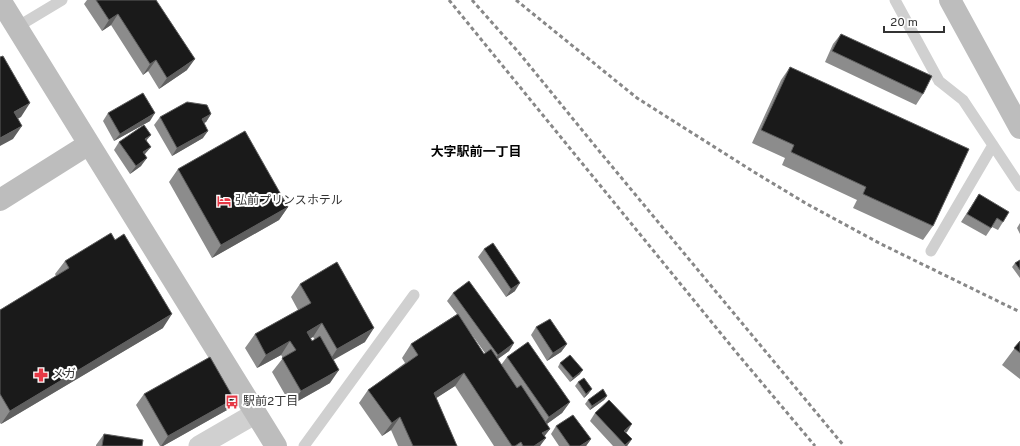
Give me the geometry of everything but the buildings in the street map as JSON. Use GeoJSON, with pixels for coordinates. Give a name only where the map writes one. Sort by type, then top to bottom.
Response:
{"type":"FeatureCollection","features":[{"type":"Feature","properties":{"kind":"street"},"geometry":{"type":"LineString","coordinates":[[950,0],[1020,128]]}},
{"type":"Feature","properties":{"kind":"street"},"geometry":{"type":"LineString","coordinates":[[6,15],[89,144],[276,446]]}},
{"type":"Feature","properties":{"kind":"street"},"geometry":{"type":"LineString","coordinates":[[0,200],[89,144]]}},
{"type":"Feature","properties":{"kind":"street"},"geometry":{"type":"LineString","coordinates":[[199,446],[256,413]]}},
{"type":"Feature","properties":{"kind":"lane"},"geometry":{"type":"LineString","coordinates":[[6,15],[62,0]]}},
{"type":"Feature","properties":{"kind":"lane"},"geometry":{"type":"LineString","coordinates":[[895,0],[939,81],[963,100],[1020,186]]}},
{"type":"Feature","properties":{"kind":"lane"},"geometry":{"type":"LineString","coordinates":[[931,251],[993,145]]}},
{"type":"Feature","properties":{"kind":"lane"},"geometry":{"type":"LineString","coordinates":[[304,446],[414,294]]}},
{"type":"Feature","properties":{"kind":"railway"},"geometry":{"type":"LineString","coordinates":[[449,0],[736,352],[815,446]]}},
{"type":"Feature","properties":{"kind":"railway"},"geometry":{"type":"LineString","coordinates":[[472,0],[520,54],[844,446]]}},
{"type":"Feature","properties":{"kind":"railway"},"geometry":{"type":"LineString","coordinates":[[516,0],[637,98],[754,172],[807,204],[881,244],[1018,311]]}},
{"type":"Feature","properties":{"kind":"place","name":"弘前プリンスホテル"},"geometry":{"type":"Point","coordinates":[224,201]}},
{"type":"Feature","properties":{"kind":"place","name":"メガ"},"geometry":{"type":"Point","coordinates":[41,375]}},
{"type":"Feature","properties":{"kind":"place","name":"駅前2丁目"},"geometry":{"type":"Point","coordinates":[232,402]}},
{"type":"Feature","properties":{"kind":"district","name":"大字駅前一丁目"},"geometry":{"type":"Point","coordinates":[476,153]}}]}
